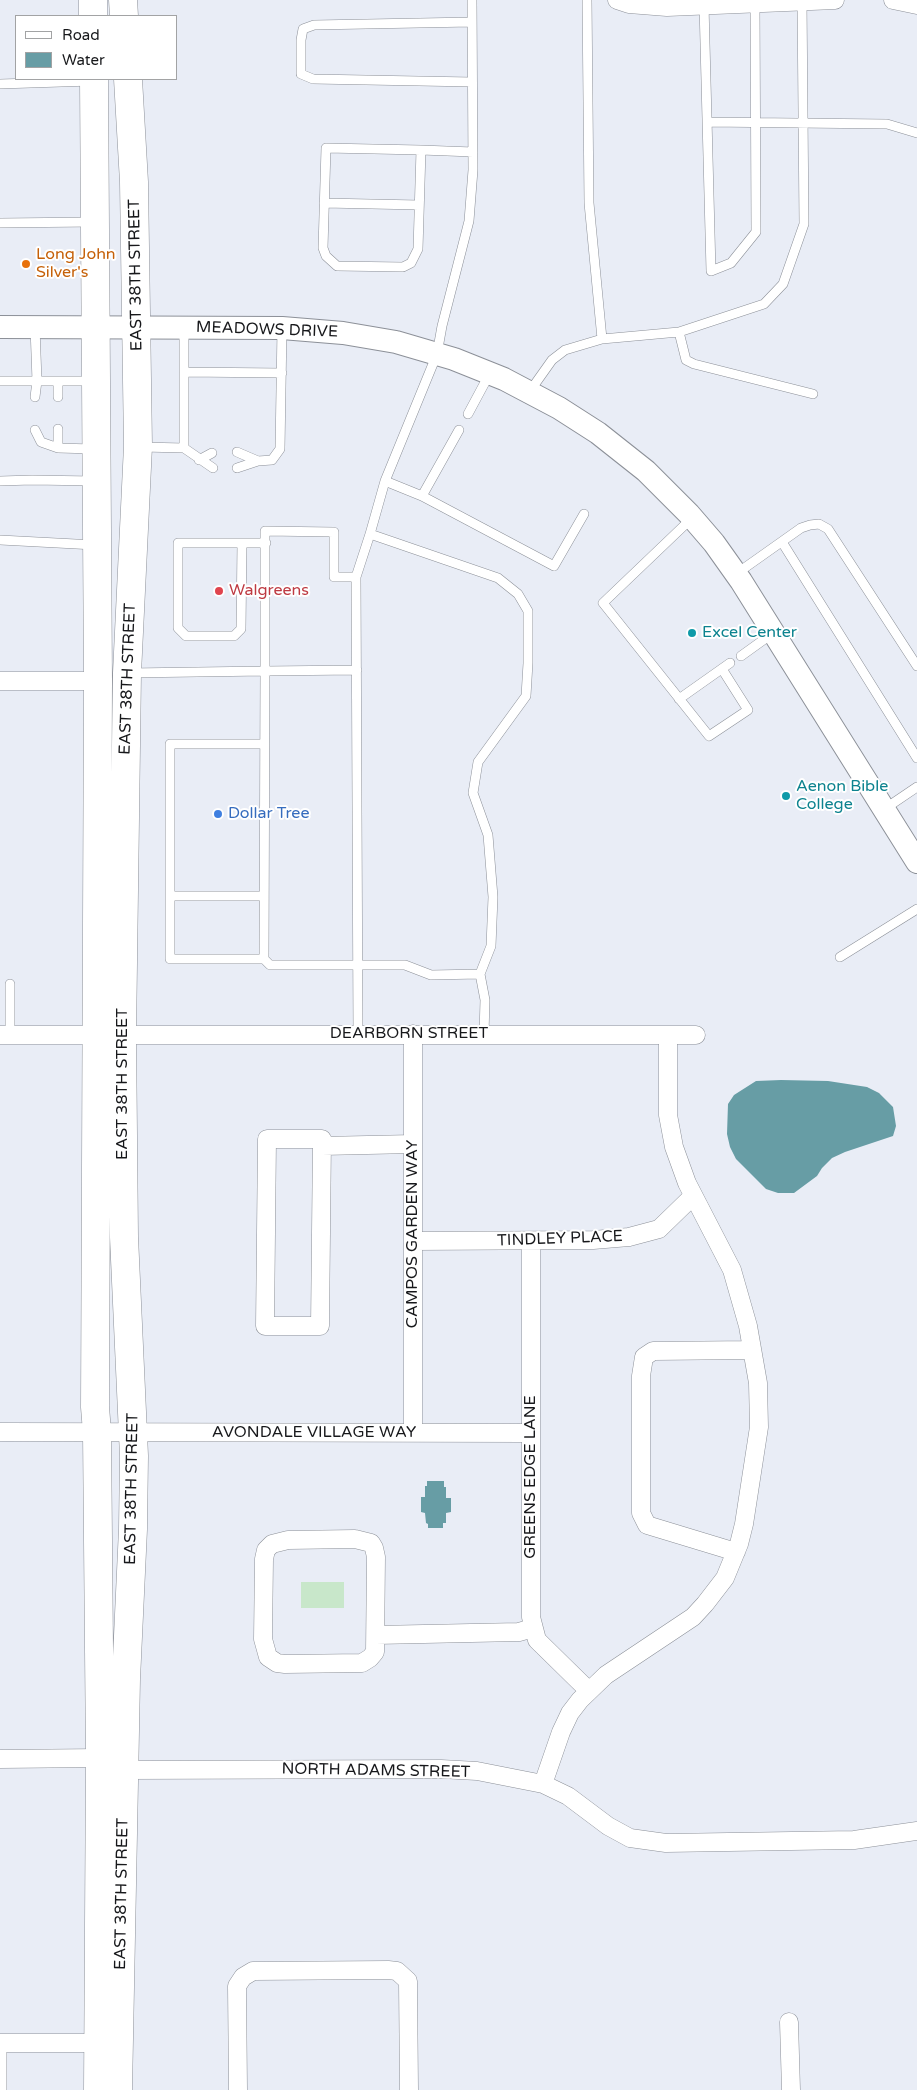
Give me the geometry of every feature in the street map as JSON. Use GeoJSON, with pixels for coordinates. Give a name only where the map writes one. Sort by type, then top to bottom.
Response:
{"type":"FeatureCollection","features":[{"type":"Feature","properties":{"kind":"main road"},"geometry":{"type":"LineString","coordinates":[[93,0],[94,15]]}},
{"type":"Feature","properties":{"kind":"main road"},"geometry":{"type":"LineString","coordinates":[[123,0],[124,15]]}},
{"type":"Feature","properties":{"kind":"main road","name":"EAST 38TH STREET"},"geometry":{"type":"LineString","coordinates":[[94,80],[98,681],[109,1035],[124,1237],[134,1432],[133,1529],[126,1679],[118,2090]]}},
{"type":"Feature","properties":{"kind":"main road","name":"EAST 38TH STREET"},"geometry":{"type":"LineString","coordinates":[[98,2090],[100,1758],[97,1432],[95,1407],[109,1035],[138,446],[134,182],[128,80]]}},
{"type":"Feature","properties":{"kind":"street"},"geometry":{"type":"LineString","coordinates":[[617,0],[629,4],[666,7],[835,0]]}},
{"type":"Feature","properties":{"kind":"street"},"geometry":{"type":"LineString","coordinates":[[893,0],[917,5]]}},
{"type":"Feature","properties":{"kind":"street","name":"MEADOWS DRIVE"},"geometry":{"type":"LineString","coordinates":[[0,327],[282,328],[366,336],[437,354],[490,373],[530,392],[585,424],[628,456],[668,492],[692,517],[736,574],[917,862]]}},
{"type":"Feature","properties":{"kind":"street"},"geometry":{"type":"LineString","coordinates":[[0,681],[98,681]]}},
{"type":"Feature","properties":{"kind":"street","name":"CAMPOS GARDEN WAY"},"geometry":{"type":"LineString","coordinates":[[413,1034],[413,1433]]}},
{"type":"Feature","properties":{"kind":"street","name":"DEARBORN STREET"},"geometry":{"type":"LineString","coordinates":[[5,1035],[696,1035]]}},
{"type":"Feature","properties":{"kind":"street"},"geometry":{"type":"LineString","coordinates":[[543,1784],[560,1732],[570,1713],[588,1691],[606,1675],[693,1617],[716,1592],[725,1578],[736,1552],[744,1524],[759,1427],[758,1383],[744,1308],[732,1270],[693,1196],[679,1163],[670,1131],[668,1035]]}},
{"type":"Feature","properties":{"kind":"street"},"geometry":{"type":"LineString","coordinates":[[267,1139],[322,1139],[322,1146],[320,1326],[265,1326],[267,1139]]}},
{"type":"Feature","properties":{"kind":"street"},"geometry":{"type":"LineString","coordinates":[[322,1146],[413,1144]]}},
{"type":"Feature","properties":{"kind":"street","name":"TINDLEY PLACE"},"geometry":{"type":"LineString","coordinates":[[413,1241],[602,1240],[646,1234],[659,1229],[693,1196]]}},
{"type":"Feature","properties":{"kind":"street","name":"GREENS EDGE LANE"},"geometry":{"type":"LineString","coordinates":[[531,1241],[533,1628],[537,1640],[588,1691]]}},
{"type":"Feature","properties":{"kind":"street"},"geometry":{"type":"LineString","coordinates":[[736,1552],[647,1525],[641,1514],[641,1376],[644,1358],[653,1351],[752,1350]]}},
{"type":"Feature","properties":{"kind":"street","name":"AVONDALE VILLAGE WAY"},"geometry":{"type":"LineString","coordinates":[[0,1432],[531,1433]]}},
{"type":"Feature","properties":{"kind":"street"},"geometry":{"type":"LineString","coordinates":[[355,1539],[371,1543],[376,1557],[376,1635],[375,1652],[362,1663],[285,1664],[277,1663],[268,1657],[263,1639],[264,1559],[266,1550],[272,1544],[288,1540],[355,1539]]}},
{"type":"Feature","properties":{"kind":"street"},"geometry":{"type":"LineString","coordinates":[[376,1635],[519,1632],[533,1628]]}},
{"type":"Feature","properties":{"kind":"street"},"geometry":{"type":"LineString","coordinates":[[0,1759],[100,1758]]}},
{"type":"Feature","properties":{"kind":"street","name":"NORTH ADAMS STREET"},"geometry":{"type":"LineString","coordinates":[[125,1770],[441,1769],[477,1771],[543,1784],[568,1796],[608,1826],[630,1838],[666,1843],[861,1840],[917,1832]]}},
{"type":"Feature","properties":{"kind":"street"},"geometry":{"type":"LineString","coordinates":[[238,2090],[237,1986],[243,1977],[254,1971],[388,1970],[397,1971],[408,1981],[409,2090]]}},
{"type":"Feature","properties":{"kind":"street"},"geometry":{"type":"LineString","coordinates":[[789,2022],[791,2090]]}},
{"type":"Feature","properties":{"kind":"street"},"geometry":{"type":"LineString","coordinates":[[1,2043],[99,2043]]}},
{"type":"Feature","properties":{"kind":"lane"},"geometry":{"type":"LineString","coordinates":[[358,1034],[356,577],[385,480],[437,354],[442,326],[469,221],[473,152],[472,0]]}},
{"type":"Feature","properties":{"kind":"lane"},"geometry":{"type":"LineString","coordinates":[[587,0],[589,203],[602,339]]}},
{"type":"Feature","properties":{"kind":"lane"},"geometry":{"type":"LineString","coordinates":[[530,392],[552,360],[565,350],[602,339],[679,332],[764,304],[783,284],[804,224],[802,2]]}},
{"type":"Feature","properties":{"kind":"lane"},"geometry":{"type":"LineString","coordinates":[[704,5],[711,271],[731,263],[756,232],[755,3]]}},
{"type":"Feature","properties":{"kind":"lane"},"geometry":{"type":"LineString","coordinates":[[472,22],[314,25],[303,29],[301,40],[301,74],[313,79],[472,82]]}},
{"type":"Feature","properties":{"kind":"lane"},"geometry":{"type":"LineString","coordinates":[[0,84],[94,80]]}},
{"type":"Feature","properties":{"kind":"lane"},"geometry":{"type":"LineString","coordinates":[[707,122],[887,124],[917,133]]}},
{"type":"Feature","properties":{"kind":"lane"},"geometry":{"type":"LineString","coordinates":[[421,150],[418,249],[412,263],[402,267],[337,266],[326,256],[323,248],[326,148],[421,150],[473,152]]}},
{"type":"Feature","properties":{"kind":"lane"},"geometry":{"type":"LineString","coordinates":[[324,203],[419,205]]}},
{"type":"Feature","properties":{"kind":"lane"},"geometry":{"type":"LineString","coordinates":[[0,223],[95,222]]}},
{"type":"Feature","properties":{"kind":"lane"},"geometry":{"type":"LineString","coordinates":[[35,327],[37,381],[35,398]]}},
{"type":"Feature","properties":{"kind":"lane"},"geometry":{"type":"LineString","coordinates":[[184,327],[184,448]]}},
{"type":"Feature","properties":{"kind":"lane"},"geometry":{"type":"LineString","coordinates":[[237,468],[258,461],[272,460],[280,449],[282,328]]}},
{"type":"Feature","properties":{"kind":"lane"},"geometry":{"type":"LineString","coordinates":[[679,332],[686,360],[694,364],[813,394]]}},
{"type":"Feature","properties":{"kind":"lane"},"geometry":{"type":"LineString","coordinates":[[184,372],[282,373]]}},
{"type":"Feature","properties":{"kind":"lane"},"geometry":{"type":"LineString","coordinates":[[468,414],[490,373]]}},
{"type":"Feature","properties":{"kind":"lane"},"geometry":{"type":"LineString","coordinates":[[0,381],[96,381]]}},
{"type":"Feature","properties":{"kind":"lane"},"geometry":{"type":"LineString","coordinates":[[58,381],[58,398]]}},
{"type":"Feature","properties":{"kind":"lane"},"geometry":{"type":"LineString","coordinates":[[58,429],[58,448]]}},
{"type":"Feature","properties":{"kind":"lane"},"geometry":{"type":"LineString","coordinates":[[35,430],[41,442],[58,448],[97,449]]}},
{"type":"Feature","properties":{"kind":"lane"},"geometry":{"type":"LineString","coordinates":[[422,496],[459,430]]}},
{"type":"Feature","properties":{"kind":"lane"},"geometry":{"type":"LineString","coordinates":[[138,446],[184,448],[213,468]]}},
{"type":"Feature","properties":{"kind":"lane"},"geometry":{"type":"LineString","coordinates":[[237,452],[258,461]]}},
{"type":"Feature","properties":{"kind":"lane"},"geometry":{"type":"LineString","coordinates":[[199,460],[212,453]]}},
{"type":"Feature","properties":{"kind":"lane"},"geometry":{"type":"LineString","coordinates":[[385,480],[422,496],[554,566],[584,514]]}},
{"type":"Feature","properties":{"kind":"lane"},"geometry":{"type":"LineString","coordinates":[[0,481],[97,481]]}},
{"type":"Feature","properties":{"kind":"lane"},"geometry":{"type":"LineString","coordinates":[[692,517],[603,603],[709,736],[748,710],[722,669]]}},
{"type":"Feature","properties":{"kind":"lane"},"geometry":{"type":"LineString","coordinates":[[736,574],[810,525],[819,524],[828,529],[917,666]]}},
{"type":"Feature","properties":{"kind":"lane"},"geometry":{"type":"LineString","coordinates":[[356,577],[334,577],[334,532],[265,532],[264,959],[270,965],[405,965],[431,975],[480,974]]}},
{"type":"Feature","properties":{"kind":"lane"},"geometry":{"type":"LineString","coordinates":[[370,534],[498,578],[518,594],[528,611],[526,696],[478,762],[473,793],[488,835],[493,897],[491,946],[480,974],[485,1000],[484,1034]]}},
{"type":"Feature","properties":{"kind":"lane"},"geometry":{"type":"LineString","coordinates":[[0,540],[39,544],[97,545]]}},
{"type":"Feature","properties":{"kind":"lane"},"geometry":{"type":"LineString","coordinates":[[782,542],[917,758]]}},
{"type":"Feature","properties":{"kind":"lane"},"geometry":{"type":"LineString","coordinates":[[242,544],[241,629],[234,636],[186,636],[178,628],[178,544],[266,543]]}},
{"type":"Feature","properties":{"kind":"lane"},"geometry":{"type":"LineString","coordinates":[[741,656],[773,633]]}},
{"type":"Feature","properties":{"kind":"lane"},"geometry":{"type":"LineString","coordinates":[[679,699],[730,663]]}},
{"type":"Feature","properties":{"kind":"lane"},"geometry":{"type":"LineString","coordinates":[[127,673],[357,670]]}},
{"type":"Feature","properties":{"kind":"lane"},"geometry":{"type":"LineString","coordinates":[[264,744],[170,744],[170,959],[264,959]]}},
{"type":"Feature","properties":{"kind":"lane"},"geometry":{"type":"LineString","coordinates":[[883,810],[917,787]]}},
{"type":"Feature","properties":{"kind":"lane"},"geometry":{"type":"LineString","coordinates":[[170,896],[264,896]]}},
{"type":"Feature","properties":{"kind":"lane"},"geometry":{"type":"LineString","coordinates":[[840,957],[917,909]]}},
{"type":"Feature","properties":{"kind":"lane"},"geometry":{"type":"LineString","coordinates":[[5,1035],[10,984]]}},
{"type":"Feature","properties":{"kind":"lane"},"geometry":{"type":"LineString","coordinates":[[1,2043],[2,2090]]}},
{"type":"Feature","properties":{"kind":"green space"},"geometry":{"type":"Polygon","coordinates":[[[301,1582],[344,1582],[344,1608],[301,1608],[301,1582]]]}},
{"type":"Feature","properties":{"kind":"water"},"geometry":{"type":"Polygon","coordinates":[[[756,1081],[828,1081],[867,1087],[879,1093],[893,1107],[896,1126],[893,1136],[832,1158],[817,1176],[794,1193],[778,1193],[766,1189],[736,1159],[730,1147],[727,1134],[728,1104],[734,1095],[756,1081]]]}},
{"type":"Feature","properties":{"kind":"water"},"geometry":{"type":"Polygon","coordinates":[[[427,1481],[444,1481],[446,1498],[451,1498],[451,1512],[446,1513],[446,1523],[443,1523],[443,1528],[428,1528],[425,1513],[421,1512],[421,1497],[425,1497],[427,1481]]]}},
{"type":"Feature","properties":{"kind":"place","name":"Long John Silver's"},"geometry":{"type":"Point","coordinates":[26,264]}},
{"type":"Feature","properties":{"kind":"place","name":"Walgreens"},"geometry":{"type":"Point","coordinates":[219,591]}},
{"type":"Feature","properties":{"kind":"place","name":"Excel Center"},"geometry":{"type":"Point","coordinates":[692,633]}},
{"type":"Feature","properties":{"kind":"place","name":"Aenon Bible College"},"geometry":{"type":"Point","coordinates":[786,796]}},
{"type":"Feature","properties":{"kind":"place","name":"Dollar Tree"},"geometry":{"type":"Point","coordinates":[218,814]}}]}
